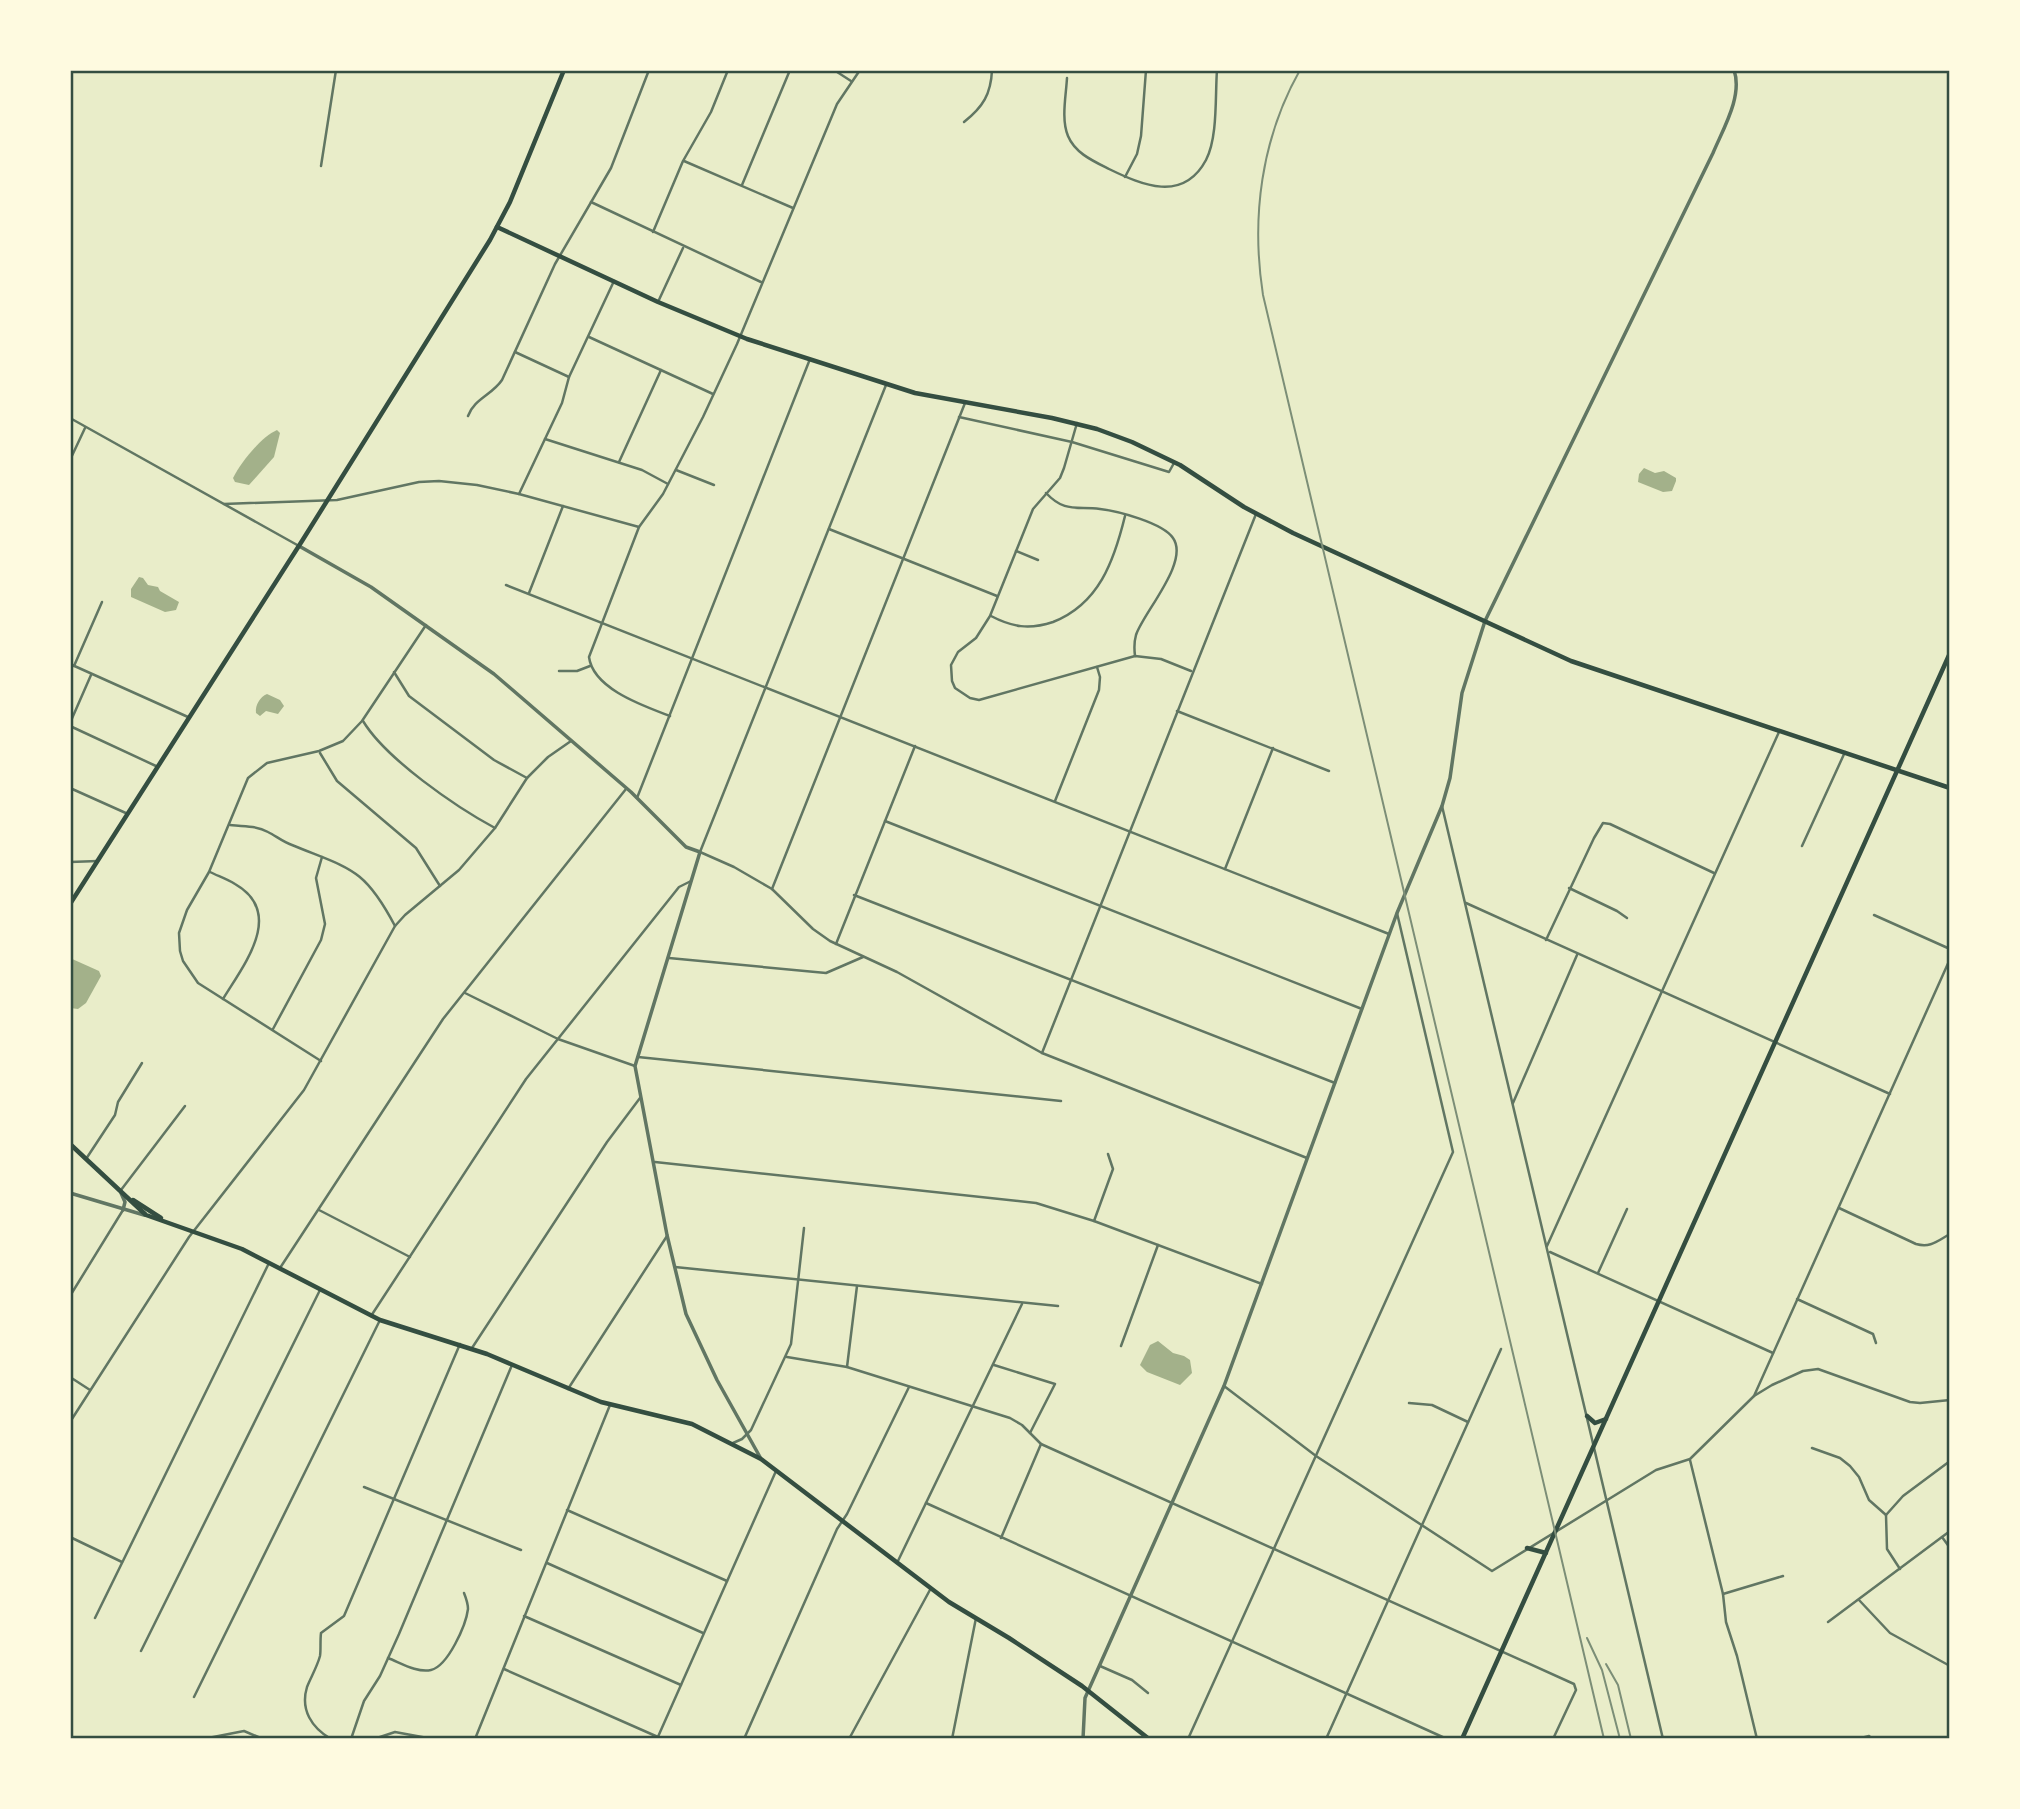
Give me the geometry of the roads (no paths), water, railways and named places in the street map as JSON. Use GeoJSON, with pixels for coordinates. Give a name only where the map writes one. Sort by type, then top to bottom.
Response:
{"type":"FeatureCollection","features":[{"type":"Feature","properties":{"kind":"main road"},"geometry":{"type":"LineString","coordinates":[[70,904],[299,546],[497,227],[526,166],[564,70]]}},
{"type":"Feature","properties":{"kind":"main road"},"geometry":{"type":"LineString","coordinates":[[497,227],[658,302],[740,336],[886,385],[965,403],[1077,423],[1132,442],[1174,462],[1256,514],[1590,669],[1900,769],[1950,788]]}},
{"type":"Feature","properties":{"kind":"main road"},"geometry":{"type":"LineString","coordinates":[[1462,1739],[1950,653]]}},
{"type":"Feature","properties":{"kind":"main road"},"geometry":{"type":"LineString","coordinates":[[70,1144],[146,1215],[242,1249],[380,1320],[472,1348],[610,1405],[692,1424],[733,1443],[761,1459],[931,1588],[1088,1691],[1149,1739]]}},
{"type":"Feature","properties":{"kind":"main road"},"geometry":{"type":"LineString","coordinates":[[121,1191],[158,1217],[181,1227]]}},
{"type":"Feature","properties":{"kind":"main road"},"geometry":{"type":"LineString","coordinates":[[1587,1416],[1595,1423],[1606,1418]]}},
{"type":"Feature","properties":{"kind":"main road"},"geometry":{"type":"LineString","coordinates":[[1527,1548],[1546,1553]]}},
{"type":"Feature","properties":{"kind":"street"},"geometry":{"type":"LineString","coordinates":[[321,166],[336,70]]}},
{"type":"Feature","properties":{"kind":"street"},"geometry":{"type":"LineString","coordinates":[[468,416],[471,408],[497,387],[560,256],[620,147],[649,70]]}},
{"type":"Feature","properties":{"kind":"street"},"geometry":{"type":"LineString","coordinates":[[653,232],[683,161],[711,112],[728,70]]}},
{"type":"Feature","properties":{"kind":"street"},"geometry":{"type":"LineString","coordinates":[[742,185],[790,70]]}},
{"type":"Feature","properties":{"kind":"street"},"geometry":{"type":"LineString","coordinates":[[834,70],[851,81]]}},
{"type":"Feature","properties":{"kind":"street"},"geometry":{"type":"LineString","coordinates":[[670,716],[626,698],[596,674],[590,666],[589,657],[639,527],[676,470],[713,394],[837,104],[860,70]]}},
{"type":"Feature","properties":{"kind":"street"},"geometry":{"type":"LineString","coordinates":[[964,122],[988,96],[992,70]]}},
{"type":"Feature","properties":{"kind":"street"},"geometry":{"type":"LineString","coordinates":[[1125,177],[1141,136],[1146,70]]}},
{"type":"Feature","properties":{"kind":"street"},"geometry":{"type":"LineString","coordinates":[[1067,78],[1065,117],[1069,138],[1083,155],[1138,183],[1163,188],[1186,180],[1198,172],[1212,146],[1217,70]]}},
{"type":"Feature","properties":{"kind":"street"},"geometry":{"type":"LineString","coordinates":[[1083,1739],[1084,1702],[1088,1691],[1224,1386],[1389,934],[1442,806],[1450,778],[1462,693],[1485,621],[1713,153],[1736,93],[1737,79],[1734,70]]}},
{"type":"Feature","properties":{"kind":"street"},"geometry":{"type":"LineString","coordinates":[[683,161],[793,208]]}},
{"type":"Feature","properties":{"kind":"street"},"geometry":{"type":"LineString","coordinates":[[591,202],[761,282]]}},
{"type":"Feature","properties":{"kind":"street"},"geometry":{"type":"LineString","coordinates":[[658,302],[684,247]]}},
{"type":"Feature","properties":{"kind":"street"},"geometry":{"type":"LineString","coordinates":[[519,494],[562,403],[569,377],[614,281]]}},
{"type":"Feature","properties":{"kind":"street"},"geometry":{"type":"LineString","coordinates":[[588,337],[713,394]]}},
{"type":"Feature","properties":{"kind":"street"},"geometry":{"type":"LineString","coordinates":[[515,352],[569,377]]}},
{"type":"Feature","properties":{"kind":"street"},"geometry":{"type":"LineString","coordinates":[[637,798],[810,359]]}},
{"type":"Feature","properties":{"kind":"street"},"geometry":{"type":"LineString","coordinates":[[619,462],[661,370]]}},
{"type":"Feature","properties":{"kind":"street"},"geometry":{"type":"LineString","coordinates":[[761,1459],[717,1380],[687,1314],[667,1236],[635,1066],[700,852],[886,385]]}},
{"type":"Feature","properties":{"kind":"street"},"geometry":{"type":"LineString","coordinates":[[772,889],[965,403]]}},
{"type":"Feature","properties":{"kind":"street"},"geometry":{"type":"LineString","coordinates":[[959,416],[1072,442],[1169,472],[1174,462]]}},
{"type":"Feature","properties":{"kind":"street"},"geometry":{"type":"LineString","coordinates":[[70,418],[371,587],[494,674],[637,798],[685,847],[734,867],[772,889],[813,929],[836,944],[897,972],[1042,1053],[1307,1158]]}},
{"type":"Feature","properties":{"kind":"street"},"geometry":{"type":"LineString","coordinates":[[1077,423],[1060,478],[1033,509],[990,616],[976,638],[958,652],[951,665],[955,688],[970,698],[979,700],[1135,656],[1160,659],[1192,672]]}},
{"type":"Feature","properties":{"kind":"street"},"geometry":{"type":"LineString","coordinates":[[70,460],[86,427]]}},
{"type":"Feature","properties":{"kind":"street"},"geometry":{"type":"LineString","coordinates":[[545,439],[642,470],[668,484]]}},
{"type":"Feature","properties":{"kind":"street"},"geometry":{"type":"LineString","coordinates":[[676,470],[714,485]]}},
{"type":"Feature","properties":{"kind":"street"},"geometry":{"type":"LineString","coordinates":[[224,504],[346,499],[429,481],[477,485],[519,494],[639,527]]}},
{"type":"Feature","properties":{"kind":"street"},"geometry":{"type":"LineString","coordinates":[[1046,494],[1067,508],[1102,509],[1155,524],[1174,539],[1174,563],[1163,592],[1137,633],[1135,656]]}},
{"type":"Feature","properties":{"kind":"street"},"geometry":{"type":"LineString","coordinates":[[528,593],[563,506]]}},
{"type":"Feature","properties":{"kind":"street"},"geometry":{"type":"LineString","coordinates":[[1042,1053],[1256,514]]}},
{"type":"Feature","properties":{"kind":"street"},"geometry":{"type":"LineString","coordinates":[[990,616],[1025,628],[1049,623],[1073,613],[1091,596],[1106,572],[1114,556],[1125,516]]}},
{"type":"Feature","properties":{"kind":"street"},"geometry":{"type":"LineString","coordinates":[[829,529],[997,596]]}},
{"type":"Feature","properties":{"kind":"street"},"geometry":{"type":"LineString","coordinates":[[1016,551],[1038,560]]}},
{"type":"Feature","properties":{"kind":"street"},"geometry":{"type":"LineString","coordinates":[[506,585],[1389,934]]}},
{"type":"Feature","properties":{"kind":"street"},"geometry":{"type":"LineString","coordinates":[[102,602],[72,665],[189,718]]}},
{"type":"Feature","properties":{"kind":"street"},"geometry":{"type":"LineString","coordinates":[[321,1061],[198,983],[183,961],[178,943],[182,923],[209,872],[242,788],[257,769],[343,741],[362,721],[426,625]]}},
{"type":"Feature","properties":{"kind":"street"},"geometry":{"type":"LineString","coordinates":[[559,671],[577,671],[590,666]]}},
{"type":"Feature","properties":{"kind":"street"},"geometry":{"type":"LineString","coordinates":[[1055,801],[1099,691],[1100,677],[1097,666]]}},
{"type":"Feature","properties":{"kind":"street"},"geometry":{"type":"LineString","coordinates":[[394,672],[409,696],[494,760],[527,778]]}},
{"type":"Feature","properties":{"kind":"street"},"geometry":{"type":"LineString","coordinates":[[91,674],[70,724],[158,767]]}},
{"type":"Feature","properties":{"kind":"street"},"geometry":{"type":"LineString","coordinates":[[1177,711],[1329,771]]}},
{"type":"Feature","properties":{"kind":"street"},"geometry":{"type":"LineString","coordinates":[[362,721],[378,743],[458,807],[495,828]]}},
{"type":"Feature","properties":{"kind":"street"},"geometry":{"type":"LineString","coordinates":[[1547,1246],[1779,731]]}},
{"type":"Feature","properties":{"kind":"street"},"geometry":{"type":"LineString","coordinates":[[70,1422],[194,1231],[298,1098],[396,926],[405,915],[459,870],[495,828],[527,778],[548,757],[571,741]]}},
{"type":"Feature","properties":{"kind":"street"},"geometry":{"type":"LineString","coordinates":[[836,944],[915,746]]}},
{"type":"Feature","properties":{"kind":"street"},"geometry":{"type":"LineString","coordinates":[[1224,869],[1273,748]]}},
{"type":"Feature","properties":{"kind":"street"},"geometry":{"type":"LineString","coordinates":[[319,751],[337,781],[416,848],[440,886]]}},
{"type":"Feature","properties":{"kind":"street"},"geometry":{"type":"LineString","coordinates":[[1802,846],[1845,751]]}},
{"type":"Feature","properties":{"kind":"street"},"geometry":{"type":"LineString","coordinates":[[70,788],[128,814]]}},
{"type":"Feature","properties":{"kind":"street"},"geometry":{"type":"LineString","coordinates":[[280,1268],[443,1018],[627,789]]}},
{"type":"Feature","properties":{"kind":"street"},"geometry":{"type":"LineString","coordinates":[[1442,806],[1663,1739]]}},
{"type":"Feature","properties":{"kind":"street"},"geometry":{"type":"LineString","coordinates":[[885,821],[1362,1009]]}},
{"type":"Feature","properties":{"kind":"street"},"geometry":{"type":"LineString","coordinates":[[1546,940],[1569,888],[1604,823],[1715,873]]}},
{"type":"Feature","properties":{"kind":"street"},"geometry":{"type":"LineString","coordinates":[[229,825],[257,828],[289,844],[341,864],[369,884],[396,926]]}},
{"type":"Feature","properties":{"kind":"street"},"geometry":{"type":"LineString","coordinates":[[273,1029],[321,940],[325,924],[316,878],[322,857]]}},
{"type":"Feature","properties":{"kind":"street"},"geometry":{"type":"LineString","coordinates":[[70,862],[98,861]]}},
{"type":"Feature","properties":{"kind":"street"},"geometry":{"type":"LineString","coordinates":[[209,872],[236,884],[249,895],[259,920],[256,944],[223,999]]}},
{"type":"Feature","properties":{"kind":"street"},"geometry":{"type":"LineString","coordinates":[[371,1316],[527,1079],[679,887],[691,881]]}},
{"type":"Feature","properties":{"kind":"street"},"geometry":{"type":"LineString","coordinates":[[1569,888],[1627,918]]}},
{"type":"Feature","properties":{"kind":"street"},"geometry":{"type":"LineString","coordinates":[[854,895],[1335,1083]]}},
{"type":"Feature","properties":{"kind":"street"},"geometry":{"type":"LineString","coordinates":[[1466,903],[1890,1094]]}},
{"type":"Feature","properties":{"kind":"street"},"geometry":{"type":"LineString","coordinates":[[1188,1739],[1453,1152],[1397,913]]}},
{"type":"Feature","properties":{"kind":"street"},"geometry":{"type":"LineString","coordinates":[[1874,915],[1950,949]]}},
{"type":"Feature","properties":{"kind":"street"},"geometry":{"type":"LineString","coordinates":[[1513,1103],[1577,954]]}},
{"type":"Feature","properties":{"kind":"street"},"geometry":{"type":"LineString","coordinates":[[668,958],[825,973],[863,957]]}},
{"type":"Feature","properties":{"kind":"street"},"geometry":{"type":"LineString","coordinates":[[1754,1396],[1950,959]]}},
{"type":"Feature","properties":{"kind":"street"},"geometry":{"type":"LineString","coordinates":[[463,992],[558,1039],[635,1066]]}},
{"type":"Feature","properties":{"kind":"street"},"geometry":{"type":"LineString","coordinates":[[638,1057],[1061,1101]]}},
{"type":"Feature","properties":{"kind":"street"},"geometry":{"type":"LineString","coordinates":[[86,1159],[142,1063]]}},
{"type":"Feature","properties":{"kind":"street"},"geometry":{"type":"LineString","coordinates":[[472,1348],[607,1142],[640,1098]]}},
{"type":"Feature","properties":{"kind":"street"},"geometry":{"type":"LineString","coordinates":[[70,1296],[123,1210],[125,1202],[121,1191],[185,1106]]}},
{"type":"Feature","properties":{"kind":"street"},"geometry":{"type":"LineString","coordinates":[[1094,1221],[1113,1169],[1108,1154]]}},
{"type":"Feature","properties":{"kind":"street"},"geometry":{"type":"LineString","coordinates":[[653,1163],[1036,1203],[1094,1221],[1262,1284]]}},
{"type":"Feature","properties":{"kind":"street"},"geometry":{"type":"LineString","coordinates":[[70,1194],[146,1215]]}},
{"type":"Feature","properties":{"kind":"street"},"geometry":{"type":"LineString","coordinates":[[1839,1208],[1926,1247],[1950,1234]]}},
{"type":"Feature","properties":{"kind":"street"},"geometry":{"type":"LineString","coordinates":[[1598,1273],[1627,1209]]}},
{"type":"Feature","properties":{"kind":"street"},"geometry":{"type":"LineString","coordinates":[[318,1210],[410,1256]]}},
{"type":"Feature","properties":{"kind":"street"},"geometry":{"type":"LineString","coordinates":[[733,1443],[748,1434],[791,1344],[804,1228]]}},
{"type":"Feature","properties":{"kind":"street"},"geometry":{"type":"LineString","coordinates":[[568,1389],[667,1236]]}},
{"type":"Feature","properties":{"kind":"street"},"geometry":{"type":"LineString","coordinates":[[1121,1346],[1158,1245]]}},
{"type":"Feature","properties":{"kind":"street"},"geometry":{"type":"LineString","coordinates":[[1548,1251],[1773,1353]]}},
{"type":"Feature","properties":{"kind":"street"},"geometry":{"type":"LineString","coordinates":[[95,1618],[269,1263]]}},
{"type":"Feature","properties":{"kind":"street"},"geometry":{"type":"LineString","coordinates":[[675,1267],[1058,1306]]}},
{"type":"Feature","properties":{"kind":"street"},"geometry":{"type":"LineString","coordinates":[[847,1367],[857,1286]]}},
{"type":"Feature","properties":{"kind":"street"},"geometry":{"type":"LineString","coordinates":[[141,1651],[320,1290]]}},
{"type":"Feature","properties":{"kind":"street"},"geometry":{"type":"LineString","coordinates":[[1797,1299],[1873,1334],[1876,1343]]}},
{"type":"Feature","properties":{"kind":"street"},"geometry":{"type":"LineString","coordinates":[[897,1563],[1022,1303]]}},
{"type":"Feature","properties":{"kind":"street"},"geometry":{"type":"LineString","coordinates":[[194,1697],[380,1320]]}},
{"type":"Feature","properties":{"kind":"street"},"geometry":{"type":"LineString","coordinates":[[331,1739],[321,1734],[310,1720],[305,1702],[307,1686],[320,1654],[321,1633],[344,1616],[460,1344]]}},
{"type":"Feature","properties":{"kind":"street"},"geometry":{"type":"LineString","coordinates":[[1326,1739],[1501,1349]]}},
{"type":"Feature","properties":{"kind":"street"},"geometry":{"type":"LineString","coordinates":[[786,1357],[847,1367],[1016,1421],[1041,1444],[1576,1687],[1553,1739]]}},
{"type":"Feature","properties":{"kind":"street"},"geometry":{"type":"LineString","coordinates":[[352,1739],[364,1701],[388,1658],[513,1365]]}},
{"type":"Feature","properties":{"kind":"street"},"geometry":{"type":"LineString","coordinates":[[993,1365],[1055,1384],[1030,1433]]}},
{"type":"Feature","properties":{"kind":"street"},"geometry":{"type":"LineString","coordinates":[[1224,1386],[1316,1456],[1492,1571],[1656,1470],[1690,1459],[1754,1396],[1788,1376],[1818,1369],[1910,1402],[1920,1404],[1950,1400]]}},
{"type":"Feature","properties":{"kind":"street"},"geometry":{"type":"LineString","coordinates":[[70,1377],[90,1390]]}},
{"type":"Feature","properties":{"kind":"street"},"geometry":{"type":"LineString","coordinates":[[744,1739],[831,1541],[909,1387]]}},
{"type":"Feature","properties":{"kind":"street"},"geometry":{"type":"LineString","coordinates":[[1409,1403],[1432,1405],[1468,1422]]}},
{"type":"Feature","properties":{"kind":"street"},"geometry":{"type":"LineString","coordinates":[[475,1739],[610,1405]]}},
{"type":"Feature","properties":{"kind":"street"},"geometry":{"type":"LineString","coordinates":[[1001,1538],[1041,1444]]}},
{"type":"Feature","properties":{"kind":"street"},"geometry":{"type":"LineString","coordinates":[[1812,1448],[1846,1462],[1859,1477],[1870,1500],[1886,1515]]}},
{"type":"Feature","properties":{"kind":"street"},"geometry":{"type":"LineString","coordinates":[[1690,1459],[1723,1594],[1726,1622],[1757,1739]]}},
{"type":"Feature","properties":{"kind":"street"},"geometry":{"type":"LineString","coordinates":[[1899,1569],[1887,1549],[1886,1515],[1903,1496],[1950,1461]]}},
{"type":"Feature","properties":{"kind":"street"},"geometry":{"type":"LineString","coordinates":[[503,1669],[657,1738],[776,1471]]}},
{"type":"Feature","properties":{"kind":"street"},"geometry":{"type":"LineString","coordinates":[[364,1486],[521,1550]]}},
{"type":"Feature","properties":{"kind":"street"},"geometry":{"type":"LineString","coordinates":[[926,1503],[1447,1739]]}},
{"type":"Feature","properties":{"kind":"street"},"geometry":{"type":"LineString","coordinates":[[567,1510],[727,1581]]}},
{"type":"Feature","properties":{"kind":"street"},"geometry":{"type":"LineString","coordinates":[[1828,1622],[1950,1531]]}},
{"type":"Feature","properties":{"kind":"street"},"geometry":{"type":"LineString","coordinates":[[70,1537],[122,1562]]}},
{"type":"Feature","properties":{"kind":"street"},"geometry":{"type":"LineString","coordinates":[[1942,1537],[1950,1548]]}},
{"type":"Feature","properties":{"kind":"street"},"geometry":{"type":"LineString","coordinates":[[546,1562],[704,1633]]}},
{"type":"Feature","properties":{"kind":"street"},"geometry":{"type":"LineString","coordinates":[[1723,1594],[1783,1576]]}},
{"type":"Feature","properties":{"kind":"street"},"geometry":{"type":"LineString","coordinates":[[849,1739],[931,1588]]}},
{"type":"Feature","properties":{"kind":"street"},"geometry":{"type":"LineString","coordinates":[[388,1658],[422,1670],[430,1670],[444,1663],[454,1645],[468,1607],[464,1593]]}},
{"type":"Feature","properties":{"kind":"street"},"geometry":{"type":"LineString","coordinates":[[1859,1600],[1890,1633],[1950,1666]]}},
{"type":"Feature","properties":{"kind":"street"},"geometry":{"type":"LineString","coordinates":[[524,1616],[681,1685]]}},
{"type":"Feature","properties":{"kind":"street"},"geometry":{"type":"LineString","coordinates":[[952,1739],[976,1618]]}},
{"type":"Feature","properties":{"kind":"street"},"geometry":{"type":"LineString","coordinates":[[1100,1666],[1132,1680],[1148,1693]]}},
{"type":"Feature","properties":{"kind":"street"},"geometry":{"type":"LineString","coordinates":[[203,1739],[237,1731],[250,1732],[264,1739]]}},
{"type":"Feature","properties":{"kind":"street"},"geometry":{"type":"LineString","coordinates":[[374,1739],[395,1732],[433,1739]]}},
{"type":"Feature","properties":{"kind":"street"},"geometry":{"type":"LineString","coordinates":[[1857,1739],[1870,1736],[1872,1739]]}},
{"type":"Feature","properties":{"kind":"railway"},"geometry":{"type":"LineString","coordinates":[[1300,70],[1276,123],[1262,180],[1258,237],[1263,295],[1604,1739]]}},
{"type":"Feature","properties":{"kind":"railway"},"geometry":{"type":"LineString","coordinates":[[1587,1638],[1602,1670],[1620,1739]]}},
{"type":"Feature","properties":{"kind":"railway"},"geometry":{"type":"LineString","coordinates":[[1606,1664],[1618,1685],[1631,1739]]}}]}
